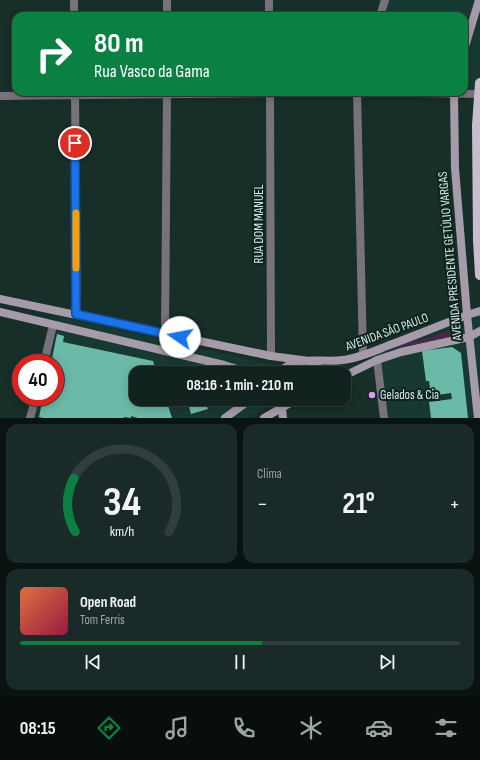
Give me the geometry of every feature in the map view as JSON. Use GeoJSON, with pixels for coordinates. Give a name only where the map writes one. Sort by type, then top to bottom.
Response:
{"type":"FeatureCollection","features":[{"type":"Feature","properties":{"kind":"main road"},"geometry":{"type":"LineString","coordinates":[[480,83],[477,125],[478,240],[480,275]]}},
{"type":"Feature","properties":{"kind":"street"},"geometry":{"type":"LineString","coordinates":[[74,0],[74,12]]}},
{"type":"Feature","properties":{"kind":"street"},"geometry":{"type":"LineString","coordinates":[[167,0],[167,12]]}},
{"type":"Feature","properties":{"kind":"street"},"geometry":{"type":"LineString","coordinates":[[269,0],[269,12]]}},
{"type":"Feature","properties":{"kind":"street"},"geometry":{"type":"LineString","coordinates":[[381,12],[385,0]]}},
{"type":"Feature","properties":{"kind":"street"},"geometry":{"type":"LineString","coordinates":[[468,37],[479,0]]}},
{"type":"Feature","properties":{"kind":"street"},"geometry":{"type":"LineString","coordinates":[[468,94],[479,94]]}},
{"type":"Feature","properties":{"kind":"street"},"geometry":{"type":"LineString","coordinates":[[0,96],[12,96]]}},
{"type":"Feature","properties":{"kind":"street"},"geometry":{"type":"LineString","coordinates":[[75,96],[76,314]]}},
{"type":"Feature","properties":{"kind":"street"},"geometry":{"type":"LineString","coordinates":[[165,334],[167,96]]}},
{"type":"Feature","properties":{"kind":"street","name":"RUA DOM MANUEL"},"geometry":{"type":"LineString","coordinates":[[270,96],[271,356]]}},
{"type":"Feature","properties":{"kind":"street"},"geometry":{"type":"LineString","coordinates":[[357,96],[363,355]]}},
{"type":"Feature","properties":{"kind":"street","name":"AVENIDA PRESIDENTE GETÚLIO VARGAS"},"geometry":{"type":"LineString","coordinates":[[454,96],[455,168],[469,337],[478,418]]}},
{"type":"Feature","properties":{"kind":"street"},"geometry":{"type":"LineString","coordinates":[[0,298],[271,356],[309,361],[318,366]]}},
{"type":"Feature","properties":{"kind":"street","name":"AVENIDA SÃO PAULO"},"geometry":{"type":"LineString","coordinates":[[286,366],[293,362],[343,360],[363,355],[480,311]]}},
{"type":"Feature","properties":{"kind":"street"},"geometry":{"type":"LineString","coordinates":[[0,312],[227,366]]}},
{"type":"Feature","properties":{"kind":"street"},"geometry":{"type":"LineString","coordinates":[[46,354],[53,325]]}},
{"type":"Feature","properties":{"kind":"street","name":"AVENIDA SÃO PAULO"},"geometry":{"type":"LineString","coordinates":[[351,373],[377,360],[400,352],[469,337],[480,331]]}},
{"type":"Feature","properties":{"kind":"street"},"geometry":{"type":"LineString","coordinates":[[377,360],[384,418]]}},
{"type":"Feature","properties":{"kind":"street"},"geometry":{"type":"LineString","coordinates":[[30,418],[33,406]]}},
{"type":"Feature","properties":{"kind":"street"},"geometry":{"type":"LineString","coordinates":[[225,418],[241,406]]}},
{"type":"Feature","properties":{"kind":"street"},"geometry":{"type":"LineString","coordinates":[[264,418],[285,406]]}},
{"type":"Feature","properties":{"kind":"street"},"geometry":{"type":"LineString","coordinates":[[282,408],[283,418]]}},
{"type":"Feature","properties":{"kind":"shaded area"},"geometry":{"type":"Polygon","coordinates":[[[380,0],[480,0],[480,173],[473,89],[468,89],[468,12],[376,12],[380,0]]]}},
{"type":"Feature","properties":{"kind":"shaded area"},"geometry":{"type":"Polygon","coordinates":[[[480,307],[480,418],[382,418],[374,347],[480,307]]]}},
{"type":"Feature","properties":{"kind":"shaded area"},"geometry":{"type":"Polygon","coordinates":[[[58,316],[273,365],[129,366],[129,406],[269,406],[248,418],[34,418],[37,406],[64,406],[64,354],[49,354],[58,316]]]}},
{"type":"Feature","properties":{"kind":"shaded area"},"geometry":{"type":"Polygon","coordinates":[[[454,329],[458,332],[457,336],[384,350],[428,338],[454,329]]]}},
{"type":"Feature","properties":{"kind":"shaded area"},"geometry":{"type":"Polygon","coordinates":[[[308,364],[312,366],[292,366],[308,364]]]}},
{"type":"Feature","properties":{"kind":"building"},"geometry":{"type":"Polygon","coordinates":[[[57,334],[64,336],[63,342],[153,361],[155,366],[129,366],[129,406],[168,406],[172,418],[138,418],[131,416],[131,418],[39,417],[41,406],[64,406],[64,354],[53,354],[57,334]]]}},
{"type":"Feature","properties":{"kind":"building"},"geometry":{"type":"Polygon","coordinates":[[[452,347],[461,353],[468,418],[431,418],[429,402],[452,399],[451,393],[431,396],[429,381],[426,381],[422,351],[452,347]]]}},
{"type":"Feature","properties":{"kind":"building"},"geometry":{"type":"Polygon","coordinates":[[[189,406],[210,406],[207,407],[208,409],[191,414],[189,406]]]}},
{"type":"Feature","properties":{"kind":"slow traffic"},"geometry":{"type":"LineString","coordinates":[[76,213],[76,268]]}},
{"type":"Feature","properties":{"kind":"place","name":"Gelados & Cia"},"geometry":{"type":"Point","coordinates":[372,395]}},
{"type":"Feature","properties":{"kind":"route"},"geometry":{"type":"LineString","coordinates":[[75,143],[76,314],[180,337]]}}]}
